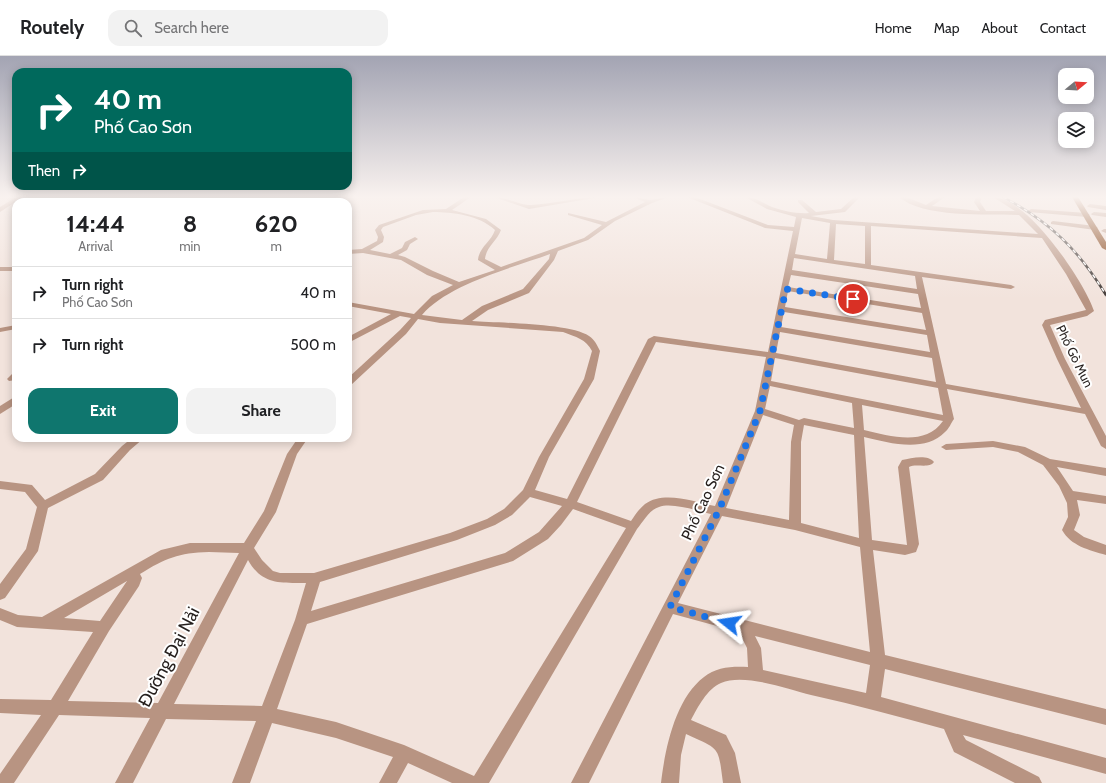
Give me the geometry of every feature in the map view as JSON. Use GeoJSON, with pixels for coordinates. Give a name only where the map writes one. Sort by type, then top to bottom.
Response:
{"type":"FeatureCollection","features":[{"type":"Feature","properties":{"kind":"highway"},"geometry":{"type":"LineString","coordinates":[[1097,231],[1106,248]]}},
{"type":"Feature","properties":{"kind":"street"},"geometry":{"type":"LineString","coordinates":[[364,251],[380,242],[381,237],[378,231]]}},
{"type":"Feature","properties":{"kind":"street"},"geometry":{"type":"LineString","coordinates":[[498,231],[497,235],[488,243],[481,256],[481,260],[501,270]]}},
{"type":"Feature","properties":{"kind":"street"},"geometry":{"type":"LineString","coordinates":[[352,379],[398,338],[435,298],[459,285],[586,239],[597,231]]}},
{"type":"Feature","properties":{"kind":"street","name":"Phố Cao Sơn"},"geometry":{"type":"LineString","coordinates":[[580,783],[719,510],[760,411],[767,383],[797,231]]}},
{"type":"Feature","properties":{"kind":"street"},"geometry":{"type":"LineString","coordinates":[[830,261],[832,231]]}},
{"type":"Feature","properties":{"kind":"street"},"geometry":{"type":"LineString","coordinates":[[868,231],[868,266]]}},
{"type":"Feature","properties":{"kind":"street"},"geometry":{"type":"LineString","coordinates":[[963,231],[1044,236]]}},
{"type":"Feature","properties":{"kind":"street","name":"Phố Gò Mun"},"geometry":{"type":"LineString","coordinates":[[1040,231],[1052,245],[1090,311],[1084,314],[1048,322],[1046,325],[1061,359],[1106,446]]}},
{"type":"Feature","properties":{"kind":"street"},"geometry":{"type":"LineString","coordinates":[[393,255],[404,249],[407,243],[415,239]]}},
{"type":"Feature","properties":{"kind":"street"},"geometry":{"type":"LineString","coordinates":[[352,252],[364,251],[403,258],[430,273],[459,285]]}},
{"type":"Feature","properties":{"kind":"street"},"geometry":{"type":"LineString","coordinates":[[465,322],[485,308],[526,291],[552,259],[555,251]]}},
{"type":"Feature","properties":{"kind":"street"},"geometry":{"type":"LineString","coordinates":[[791,256],[1011,287]]}},
{"type":"Feature","properties":{"kind":"street"},"geometry":{"type":"LineString","coordinates":[[0,269],[12,269]]}},
{"type":"Feature","properties":{"kind":"street"},"geometry":{"type":"LineString","coordinates":[[788,272],[922,292]]}},
{"type":"Feature","properties":{"kind":"street"},"geometry":{"type":"LineString","coordinates":[[760,411],[799,423],[804,421],[898,441],[928,439],[946,427],[949,419],[918,274]]}},
{"type":"Feature","properties":{"kind":"street"},"geometry":{"type":"LineString","coordinates":[[786,289],[926,311]]}},
{"type":"Feature","properties":{"kind":"street"},"geometry":{"type":"LineString","coordinates":[[45,622],[132,572],[165,554],[175,551],[204,548],[248,548],[257,564],[269,575],[280,578],[314,578],[459,535],[491,522],[508,512],[528,492],[544,457],[589,379],[596,351],[592,343],[585,337],[564,330],[417,317],[352,305]]}},
{"type":"Feature","properties":{"kind":"street"},"geometry":{"type":"LineString","coordinates":[[781,309],[931,333]]}},
{"type":"Feature","properties":{"kind":"street"},"geometry":{"type":"LineString","coordinates":[[352,338],[400,313]]}},
{"type":"Feature","properties":{"kind":"street"},"geometry":{"type":"LineString","coordinates":[[0,330],[12,328]]}},
{"type":"Feature","properties":{"kind":"street"},"geometry":{"type":"LineString","coordinates":[[777,329],[936,356]]}},
{"type":"Feature","properties":{"kind":"street"},"geometry":{"type":"LineString","coordinates":[[302,620],[509,556],[540,540],[558,522],[570,504],[651,341],[659,339],[772,355],[1088,412]]}},
{"type":"Feature","properties":{"kind":"street"},"geometry":{"type":"LineString","coordinates":[[767,383],[949,419]]}},
{"type":"Feature","properties":{"kind":"street"},"geometry":{"type":"LineString","coordinates":[[858,401],[866,544],[878,661],[873,702]]}},
{"type":"Feature","properties":{"kind":"street"},"geometry":{"type":"LineString","coordinates":[[0,411],[12,402]]}},
{"type":"Feature","properties":{"kind":"street"},"geometry":{"type":"LineString","coordinates":[[795,526],[796,442],[799,423]]}},
{"type":"Feature","properties":{"kind":"street"},"geometry":{"type":"LineString","coordinates":[[0,594],[32,551],[43,506],[99,477],[126,448],[134,442]]}},
{"type":"Feature","properties":{"kind":"street","name":"Đường Đại Nải"},"geometry":{"type":"LineString","coordinates":[[124,783],[248,548],[270,512],[292,454],[300,442]]}},
{"type":"Feature","properties":{"kind":"street"},"geometry":{"type":"LineString","coordinates":[[946,447],[993,444],[1021,449],[1048,462],[1106,472]]}},
{"type":"Feature","properties":{"kind":"street"},"geometry":{"type":"LineString","coordinates":[[478,783],[633,526],[647,507],[654,503],[669,501],[795,526],[866,544],[905,550],[912,549],[913,544],[903,467],[906,463],[917,461],[929,462]]}},
{"type":"Feature","properties":{"kind":"street"},"geometry":{"type":"LineString","coordinates":[[1048,462],[1059,476],[1074,509],[1074,520],[1068,530],[1069,532],[1085,542],[1106,550]]}},
{"type":"Feature","properties":{"kind":"street"},"geometry":{"type":"LineString","coordinates":[[0,485],[28,488],[43,506]]}},
{"type":"Feature","properties":{"kind":"street"},"geometry":{"type":"LineString","coordinates":[[528,492],[570,504],[613,521],[633,526]]}},
{"type":"Feature","properties":{"kind":"street"},"geometry":{"type":"LineString","coordinates":[[1067,494],[1106,500]]}},
{"type":"Feature","properties":{"kind":"street"},"geometry":{"type":"LineString","coordinates":[[4,783],[54,709],[104,627],[136,580],[132,572]]}},
{"type":"Feature","properties":{"kind":"street"},"geometry":{"type":"LineString","coordinates":[[241,783],[302,620],[314,578]]}},
{"type":"Feature","properties":{"kind":"street"},"geometry":{"type":"LineString","coordinates":[[670,607],[878,661],[1106,717]]}},
{"type":"Feature","properties":{"kind":"street"},"geometry":{"type":"LineString","coordinates":[[0,614],[17,621],[104,627]]}},
{"type":"Feature","properties":{"kind":"street"},"geometry":{"type":"LineString","coordinates":[[744,627],[754,648],[756,675]]}},
{"type":"Feature","properties":{"kind":"street"},"geometry":{"type":"LineString","coordinates":[[670,783],[675,746],[682,724],[693,702],[705,686],[716,677],[732,674],[756,675],[873,702],[1106,766]]}},
{"type":"Feature","properties":{"kind":"street"},"geometry":{"type":"LineString","coordinates":[[0,706],[54,709],[162,710],[267,714],[336,730],[404,753],[471,783]]}},
{"type":"Feature","properties":{"kind":"street"},"geometry":{"type":"LineString","coordinates":[[950,722],[960,746],[1034,783]]}},
{"type":"Feature","properties":{"kind":"street"},"geometry":{"type":"LineString","coordinates":[[682,724],[720,741],[727,753],[732,783]]}},
{"type":"Feature","properties":{"kind":"street"},"geometry":{"type":"LineString","coordinates":[[388,783],[404,753]]}},
{"type":"Feature","properties":{"kind":"railway"},"geometry":{"type":"LineString","coordinates":[[1054,231],[1085,264],[1106,295]]}},
{"type":"Feature","properties":{"kind":"route"},"geometry":{"type":"LineString","coordinates":[[729,623],[670,607],[719,510],[760,411],[786,289],[853,299]]}}]}
